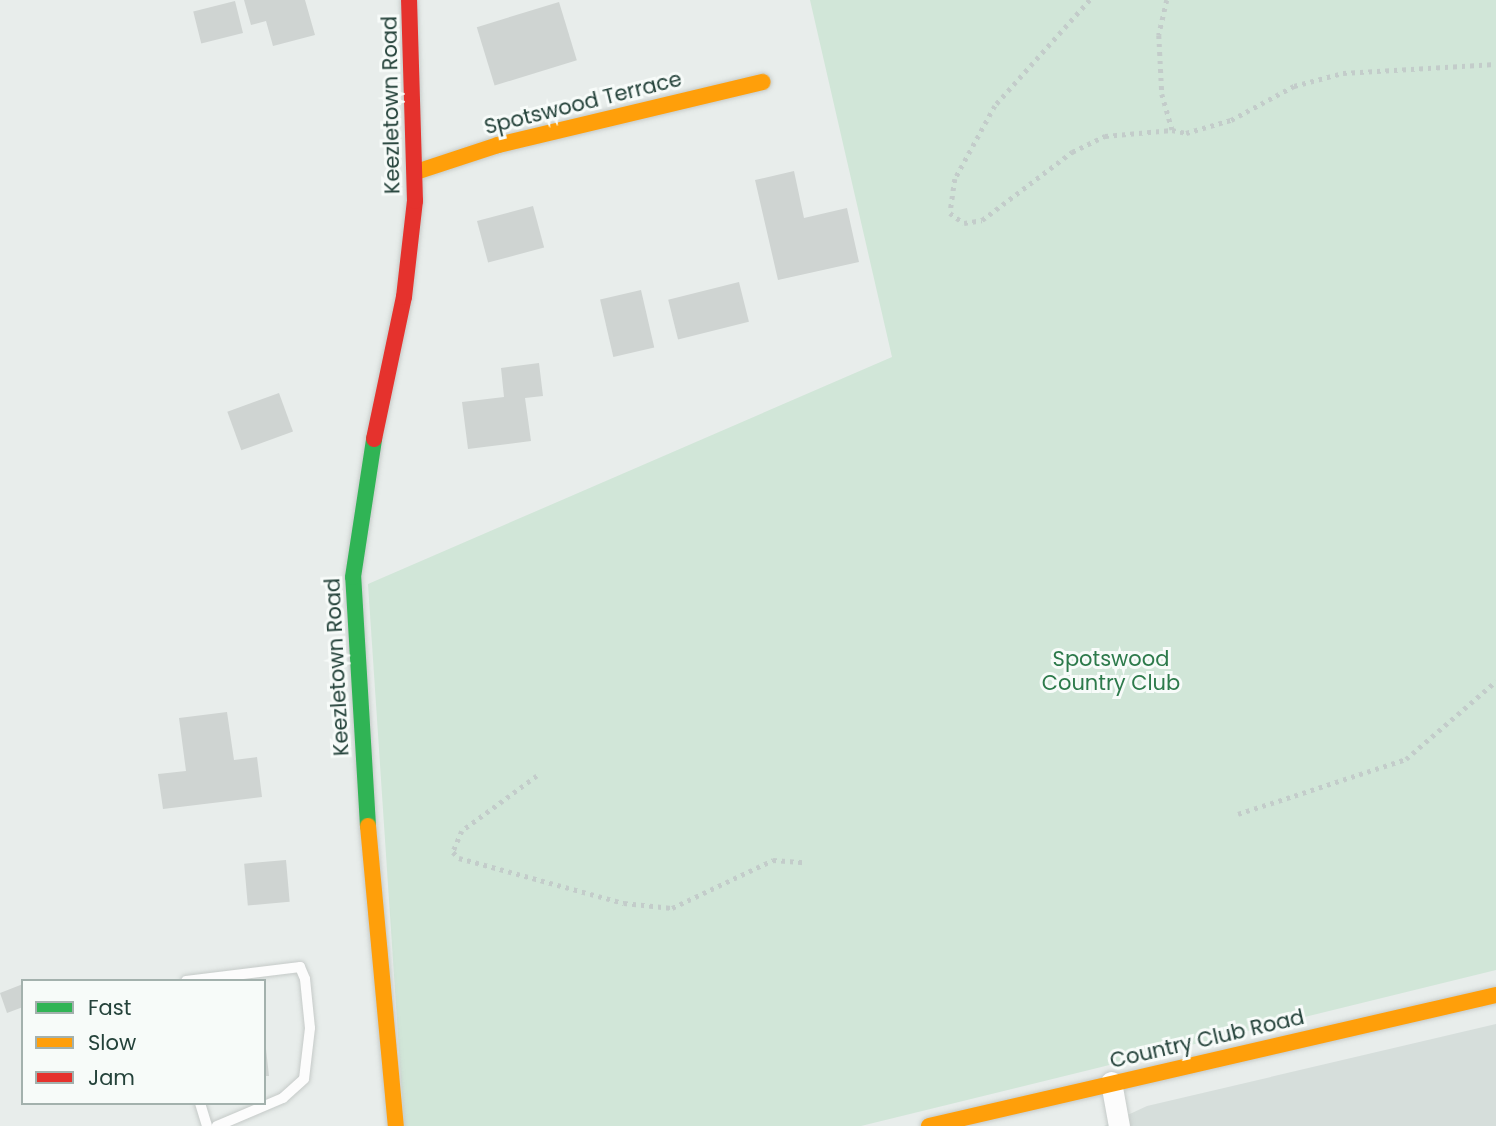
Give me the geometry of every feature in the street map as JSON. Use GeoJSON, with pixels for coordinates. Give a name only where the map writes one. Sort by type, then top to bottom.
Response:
{"type":"FeatureCollection","features":[{"type":"Feature","properties":{"kind":"street","name":"Keezletown Road"},"geometry":{"type":"LineString","coordinates":[[396,1126],[365,794],[353,578],[363,495],[404,297],[416,172],[409,0]]}},
{"type":"Feature","properties":{"kind":"street","name":"Spotswood Terrace"},"geometry":{"type":"LineString","coordinates":[[416,172],[498,145],[763,82]]}},
{"type":"Feature","properties":{"kind":"street","name":"Country Club Road"},"geometry":{"type":"LineString","coordinates":[[929,1126],[1496,995]]}},
{"type":"Feature","properties":{"kind":"street"},"geometry":{"type":"LineString","coordinates":[[1111,1082],[1119,1126]]}},
{"type":"Feature","properties":{"kind":"lane"},"geometry":{"type":"LineString","coordinates":[[202,979],[300,967],[305,979],[310,1028],[304,1079],[283,1098],[217,1126]]}},
{"type":"Feature","properties":{"kind":"lane"},"geometry":{"type":"LineString","coordinates":[[201,1105],[207,1126]]}},
{"type":"Feature","properties":{"kind":"path"},"geometry":{"type":"LineString","coordinates":[[1090,0],[995,106],[955,179],[950,213],[964,223],[982,220],[1072,152],[1105,136],[1205,130],[1294,86],[1343,73],[1496,64]]}},
{"type":"Feature","properties":{"kind":"path"},"geometry":{"type":"LineString","coordinates":[[1167,0],[1158,61],[1172,130]]}},
{"type":"Feature","properties":{"kind":"path"},"geometry":{"type":"LineString","coordinates":[[1238,814],[1406,759],[1496,681]]}},
{"type":"Feature","properties":{"kind":"path"},"geometry":{"type":"LineString","coordinates":[[537,776],[462,831],[453,852],[459,858],[624,903],[672,908],[690,904],[774,860],[804,862]]}},
{"type":"Feature","properties":{"kind":"shaded area"},"geometry":{"type":"Polygon","coordinates":[[[1496,1024],[1496,1126],[1104,1126],[1147,1106],[1496,1024]]]}},
{"type":"Feature","properties":{"kind":"green space","name":"Spotswood Country Club"},"geometry":{"type":"Polygon","coordinates":[[[810,0],[1496,0],[1496,970],[861,1126],[404,1126],[368,584],[892,357],[810,0]]]}},
{"type":"Feature","properties":{"kind":"building"},"geometry":{"type":"Polygon","coordinates":[[[244,0],[305,0],[315,35],[273,46],[266,21],[251,25],[244,0]]]}},
{"type":"Feature","properties":{"kind":"building"},"geometry":{"type":"Polygon","coordinates":[[[235,1],[243,33],[201,43],[193,11],[235,1]]]}},
{"type":"Feature","properties":{"kind":"building"},"geometry":{"type":"Polygon","coordinates":[[[559,2],[577,60],[495,85],[477,27],[559,2]]]}},
{"type":"Feature","properties":{"kind":"building"},"geometry":{"type":"Polygon","coordinates":[[[794,171],[804,218],[847,208],[859,262],[778,280],[755,180],[794,171]]]}},
{"type":"Feature","properties":{"kind":"building"},"geometry":{"type":"Polygon","coordinates":[[[533,206],[544,248],[488,263],[477,221],[533,206]]]}},
{"type":"Feature","properties":{"kind":"building"},"geometry":{"type":"Polygon","coordinates":[[[739,282],[749,322],[678,339],[668,300],[739,282]]]}},
{"type":"Feature","properties":{"kind":"building"},"geometry":{"type":"Polygon","coordinates":[[[641,290],[654,347],[613,357],[600,299],[641,290]]]}},
{"type":"Feature","properties":{"kind":"building"},"geometry":{"type":"Polygon","coordinates":[[[539,363],[543,396],[525,398],[531,441],[468,449],[462,402],[504,397],[501,368],[539,363]]]}},
{"type":"Feature","properties":{"kind":"building"},"geometry":{"type":"Polygon","coordinates":[[[279,393],[293,432],[241,450],[227,412],[279,393]]]}},
{"type":"Feature","properties":{"kind":"building"},"geometry":{"type":"Polygon","coordinates":[[[227,712],[234,760],[257,757],[262,797],[163,809],[158,774],[186,771],[179,718],[227,712]]]}},
{"type":"Feature","properties":{"kind":"building"},"geometry":{"type":"Polygon","coordinates":[[[286,860],[290,902],[248,906],[244,864],[286,860]]]}},
{"type":"Feature","properties":{"kind":"building"},"geometry":{"type":"Polygon","coordinates":[[[21,985],[21,1008],[7,1013],[0,993],[21,985]]]}},
{"type":"Feature","properties":{"kind":"building"},"geometry":{"type":"Polygon","coordinates":[[[266,1049],[269,1076],[266,1076],[266,1049]]]}},
{"type":"Feature","properties":{"kind":"traffic: fast"},"geometry":{"type":"LineString","coordinates":[[368,826],[353,577],[374,439]]}},
{"type":"Feature","properties":{"kind":"traffic: slow"},"geometry":{"type":"LineString","coordinates":[[416,172],[498,145],[763,82]]}},
{"type":"Feature","properties":{"kind":"traffic: slow"},"geometry":{"type":"LineString","coordinates":[[368,826],[396,1126]]}},
{"type":"Feature","properties":{"kind":"traffic: slow"},"geometry":{"type":"LineString","coordinates":[[929,1126],[1496,995]]}},
{"type":"Feature","properties":{"kind":"traffic: jam"},"geometry":{"type":"LineString","coordinates":[[374,439],[404,297],[415,201],[409,0]]}}]}
